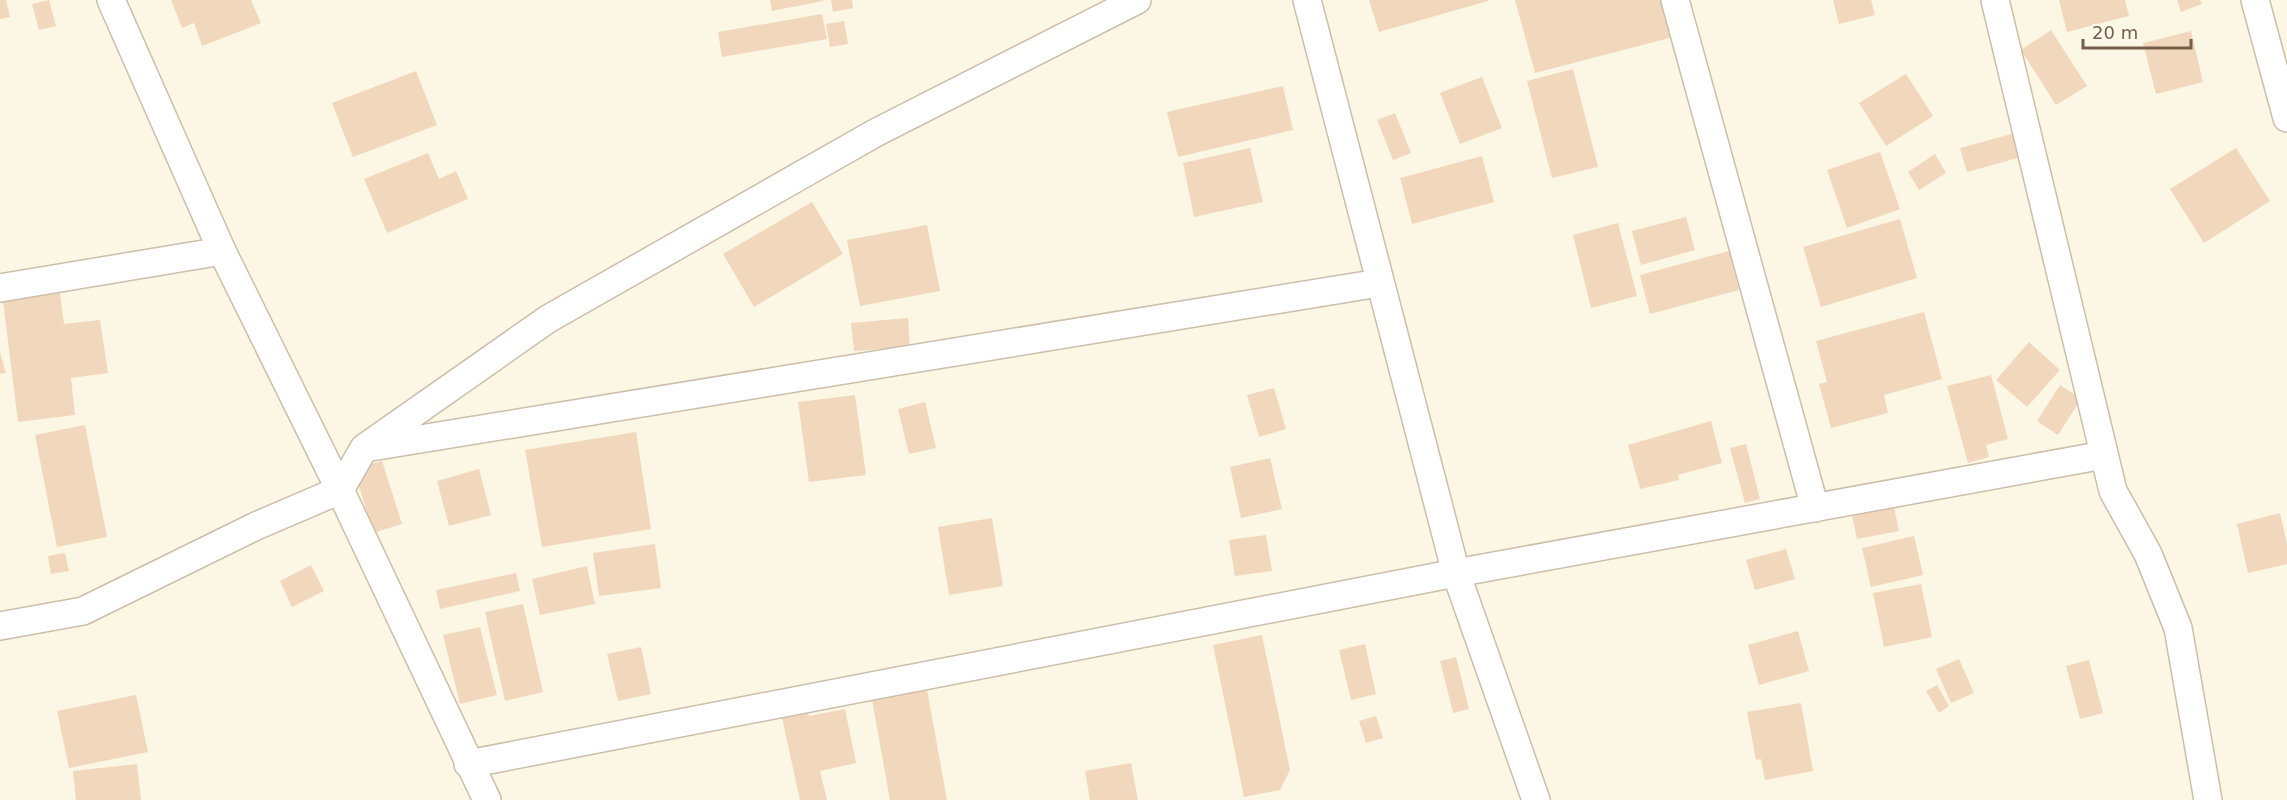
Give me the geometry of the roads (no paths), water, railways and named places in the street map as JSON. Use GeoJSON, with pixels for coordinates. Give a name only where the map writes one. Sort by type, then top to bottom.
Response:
{"type":"FeatureCollection","features":[{"type":"Feature","properties":{"kind":"street"},"geometry":{"type":"LineString","coordinates":[[111,0],[222,251],[340,490],[487,800]]}},
{"type":"Feature","properties":{"kind":"street"},"geometry":{"type":"LineString","coordinates":[[0,626],[83,611],[256,526],[340,490],[364,448],[548,319],[877,132],[1137,0]]}},
{"type":"Feature","properties":{"kind":"street"},"geometry":{"type":"LineString","coordinates":[[1307,0],[1456,573],[1536,800]]}},
{"type":"Feature","properties":{"kind":"street"},"geometry":{"type":"LineString","coordinates":[[1675,0],[1815,508]]}},
{"type":"Feature","properties":{"kind":"street"},"geometry":{"type":"LineString","coordinates":[[1995,0],[2113,491],[2148,554],[2178,628],[2208,800]]}},
{"type":"Feature","properties":{"kind":"street"},"geometry":{"type":"LineString","coordinates":[[2254,0],[2287,118]]}},
{"type":"Feature","properties":{"kind":"street"},"geometry":{"type":"LineString","coordinates":[[0,288],[222,251]]}},
{"type":"Feature","properties":{"kind":"street"},"geometry":{"type":"LineString","coordinates":[[364,448],[1379,283]]}},
{"type":"Feature","properties":{"kind":"street"},"geometry":{"type":"LineString","coordinates":[[468,764],[1456,573],[2104,455]]}}]}
